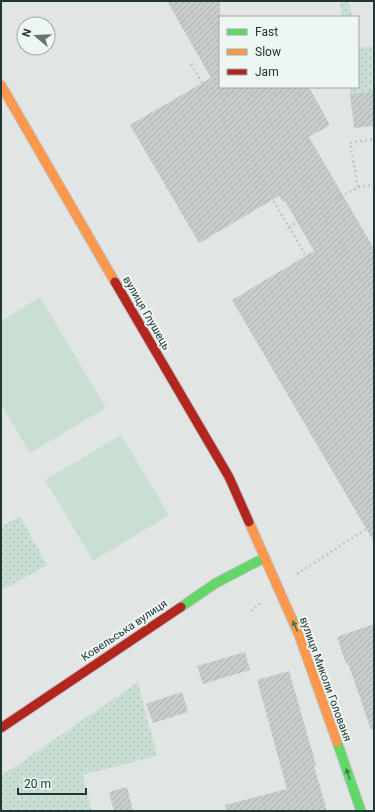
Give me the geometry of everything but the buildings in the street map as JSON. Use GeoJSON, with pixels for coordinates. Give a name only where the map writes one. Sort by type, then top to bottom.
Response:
{"type":"FeatureCollection","features":[{"type":"Feature","properties":{"kind":"main road","name":"вулиця Глушець"},"geometry":{"type":"LineString","coordinates":[[1,85],[229,477],[264,558]]}},
{"type":"Feature","properties":{"kind":"main road","name":"вулиця Миколи Голованя"},"geometry":{"type":"LineString","coordinates":[[264,558],[299,635],[361,811]]}},
{"type":"Feature","properties":{"kind":"main road","name":"Ковельська вулиця"},"geometry":{"type":"LineString","coordinates":[[1,728],[216,583],[264,558]]}},
{"type":"Feature","properties":{"kind":"path"},"geometry":{"type":"LineString","coordinates":[[200,1],[219,34]]}},
{"type":"Feature","properties":{"kind":"path"},"geometry":{"type":"LineString","coordinates":[[191,64],[289,227],[374,374]]}},
{"type":"Feature","properties":{"kind":"path"},"geometry":{"type":"LineString","coordinates":[[251,88],[374,303]]}},
{"type":"Feature","properties":{"kind":"path"},"geometry":{"type":"LineString","coordinates":[[358,187],[350,143],[374,139]]}},
{"type":"Feature","properties":{"kind":"path"},"geometry":{"type":"LineString","coordinates":[[289,227],[358,187],[374,185]]}},
{"type":"Feature","properties":{"kind":"path"},"geometry":{"type":"LineString","coordinates":[[251,611],[298,573],[374,524]]}},
{"type":"Feature","properties":{"kind":"green space"},"geometry":{"type":"Polygon","coordinates":[[[340,1],[349,1],[352,16],[342,16],[340,1]]]}},
{"type":"Feature","properties":{"kind":"green space"},"geometry":{"type":"Polygon","coordinates":[[[374,46],[374,91],[350,94],[350,88],[359,88],[359,48],[374,46]]]}},
{"type":"Feature","properties":{"kind":"green space"},"geometry":{"type":"Polygon","coordinates":[[[40,297],[106,408],[30,453],[1,405],[1,321],[40,297]]]}},
{"type":"Feature","properties":{"kind":"green space"},"geometry":{"type":"Polygon","coordinates":[[[121,435],[169,515],[93,561],[45,480],[121,435]]]}},
{"type":"Feature","properties":{"kind":"green space"},"geometry":{"type":"Polygon","coordinates":[[[20,516],[47,565],[1,591],[1,527],[20,516]]]}},
{"type":"Feature","properties":{"kind":"green space"},"geometry":{"type":"Polygon","coordinates":[[[138,682],[157,756],[83,775],[92,811],[1,811],[1,776],[138,682]]]}},
{"type":"Feature","properties":{"kind":"traffic: fast"},"geometry":{"type":"LineString","coordinates":[[181,607],[216,583],[264,558]]}},
{"type":"Feature","properties":{"kind":"traffic: fast"},"geometry":{"type":"LineString","coordinates":[[337,742],[361,811]]}},
{"type":"Feature","properties":{"kind":"traffic: slow"},"geometry":{"type":"LineString","coordinates":[[1,85],[115,282]]}},
{"type":"Feature","properties":{"kind":"traffic: slow"},"geometry":{"type":"LineString","coordinates":[[249,522],[299,635],[337,742]]}},
{"type":"Feature","properties":{"kind":"traffic: jam"},"geometry":{"type":"LineString","coordinates":[[115,282],[229,477],[249,522]]}},
{"type":"Feature","properties":{"kind":"traffic: jam"},"geometry":{"type":"LineString","coordinates":[[1,728],[181,607]]}}]}
